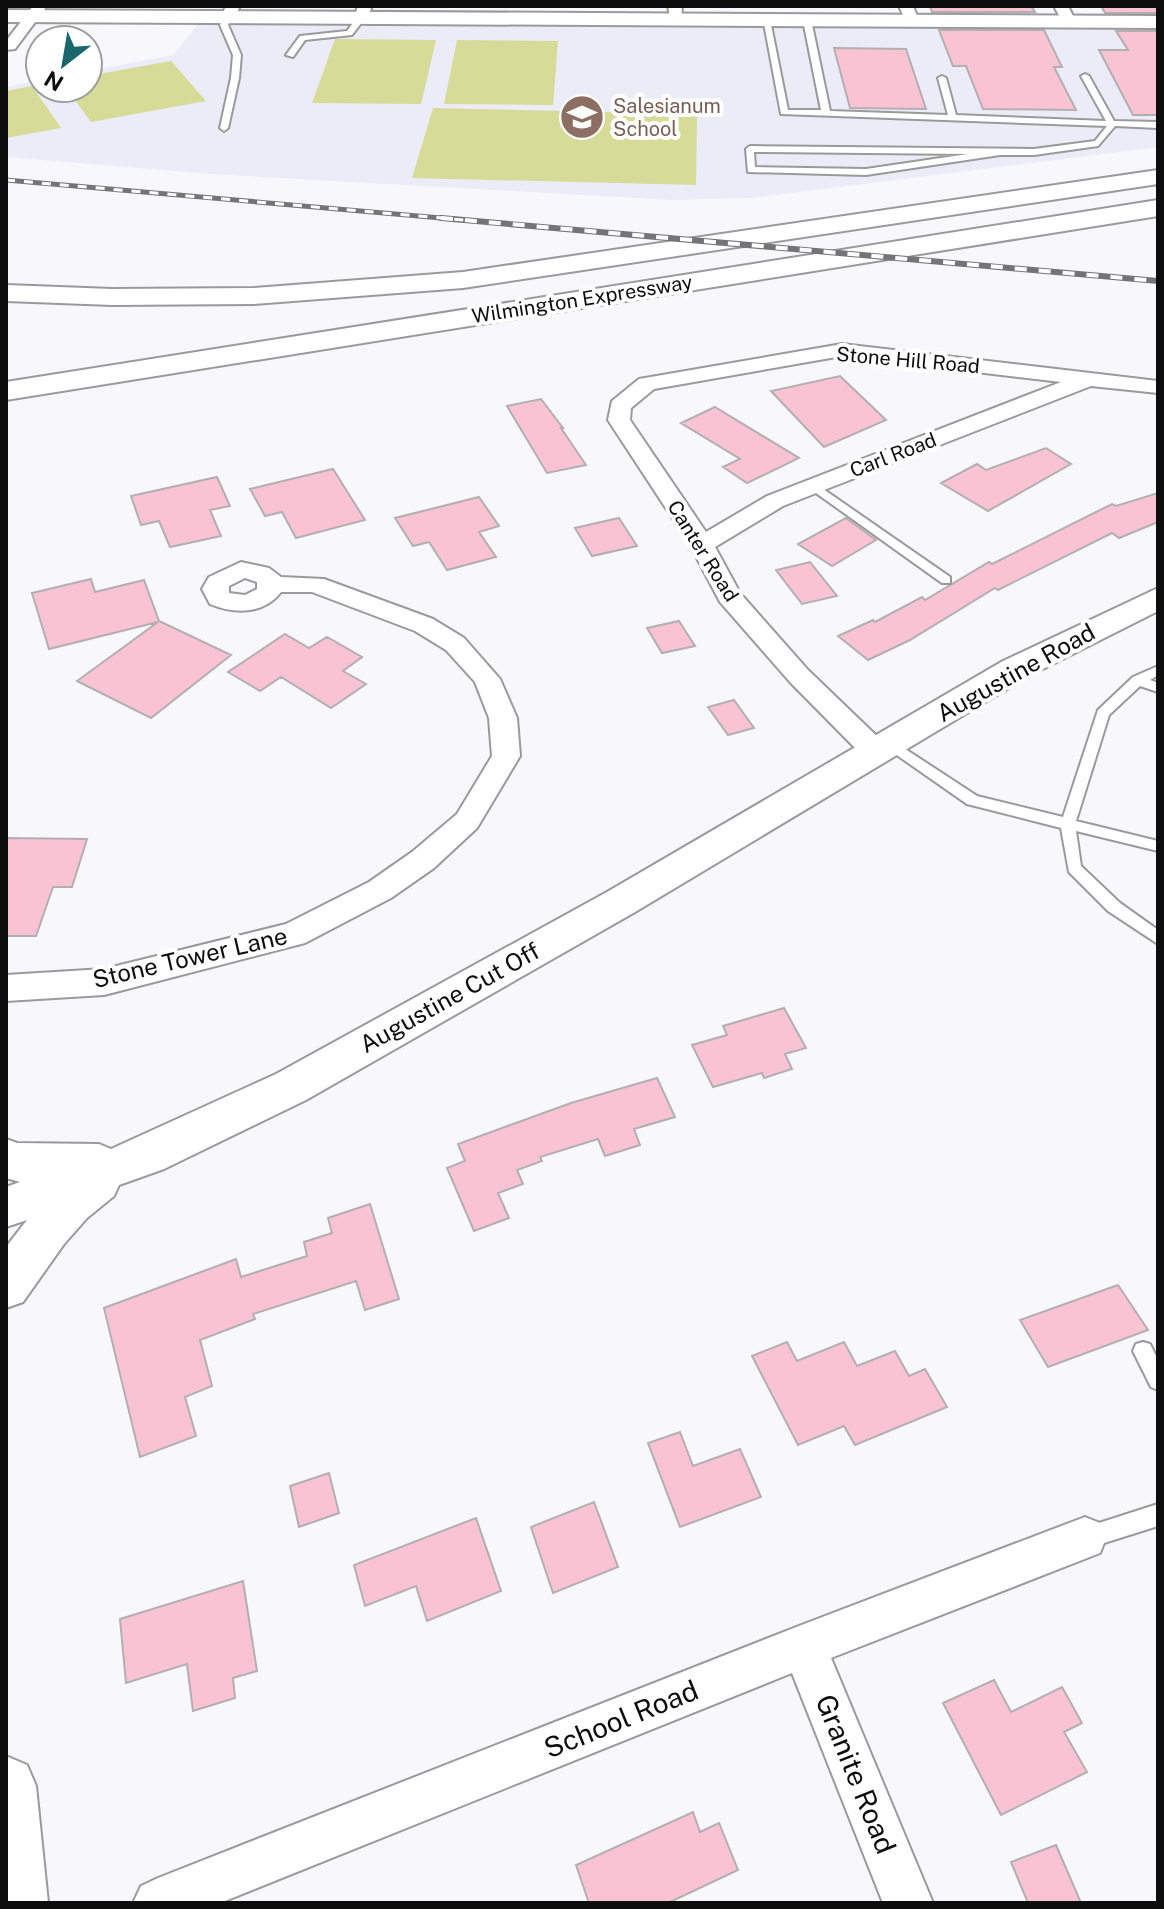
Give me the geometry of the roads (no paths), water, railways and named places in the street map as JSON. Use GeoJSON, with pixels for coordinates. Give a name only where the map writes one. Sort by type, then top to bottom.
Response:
{"type":"FeatureCollection","features":[{"type":"Feature","properties":{"kind":"highway"},"geometry":{"type":"LineString","coordinates":[[6,293],[181,297],[325,293],[498,276],[1158,177]]}},
{"type":"Feature","properties":{"kind":"highway","name":"Wilmington Expressway"},"geometry":{"type":"LineString","coordinates":[[6,365],[1158,186]]}},
{"type":"Feature","properties":{"kind":"highway","name":"Wilmington Expressway"},"geometry":{"type":"LineString","coordinates":[[6,391],[1158,208]]}},
{"type":"Feature","properties":{"kind":"highway"},"geometry":{"type":"LineString","coordinates":[[6,278],[139,289],[325,293]]}},
{"type":"Feature","properties":{"kind":"street"},"geometry":{"type":"LineString","coordinates":[[8,47],[36,11]]}},
{"type":"Feature","properties":{"kind":"street"},"geometry":{"type":"LineString","coordinates":[[6,16],[36,11],[496,12],[676,13],[807,20],[909,13],[1065,14],[1158,22]]}},
{"type":"Feature","properties":{"kind":"street","name":"Stone Hill Road"},"geometry":{"type":"LineString","coordinates":[[620,406],[647,384],[842,350],[1158,387]]}},
{"type":"Feature","properties":{"kind":"street","name":"Carl Road"},"geometry":{"type":"LineString","coordinates":[[702,545],[775,501],[1090,379]]}},
{"type":"Feature","properties":{"kind":"street","name":"Canter Road"},"geometry":{"type":"LineString","coordinates":[[620,406],[619,420],[702,545],[729,596],[799,676],[882,748]]}},
{"type":"Feature","properties":{"kind":"street","name":"Stone Tower Lane"},"geometry":{"type":"LineString","coordinates":[[6,988],[104,982],[294,934],[380,890],[423,860],[467,821],[506,756],[503,718],[487,679],[455,644],[424,625],[315,584],[271,585]]}},
{"type":"Feature","properties":{"kind":"street","name":"Augustine Road"},"geometry":{"type":"LineString","coordinates":[[882,748],[1015,669],[1158,598]]}},
{"type":"Feature","properties":{"kind":"street","name":"Augustine Cut Off"},"geometry":{"type":"LineString","coordinates":[[6,1207],[127,1163],[291,1087],[437,1007],[882,748]]}},
{"type":"Feature","properties":{"kind":"street"},"geometry":{"type":"LineString","coordinates":[[6,1158],[17,1162],[127,1163]]}},
{"type":"Feature","properties":{"kind":"street"},"geometry":{"type":"LineString","coordinates":[[6,1286],[35,1244],[81,1194],[127,1163]]}},
{"type":"Feature","properties":{"kind":"street","name":"School Road"},"geometry":{"type":"LineString","coordinates":[[158,1903],[804,1646],[1085,1538]]}},
{"type":"Feature","properties":{"kind":"street","name":"Granite Road"},"geometry":{"type":"LineString","coordinates":[[804,1646],[908,1903]]}},
{"type":"Feature","properties":{"kind":"street"},"geometry":{"type":"LineString","coordinates":[[6,1786],[17,1903]]}},
{"type":"Feature","properties":{"kind":"lane"},"geometry":{"type":"LineString","coordinates":[[224,128],[237,55],[224,25],[230,12]]}},
{"type":"Feature","properties":{"kind":"lane"},"geometry":{"type":"LineString","coordinates":[[290,55],[303,38],[349,33],[363,12]]}},
{"type":"Feature","properties":{"kind":"lane"},"geometry":{"type":"LineString","coordinates":[[766,20],[784,112],[1158,125]]}},
{"type":"Feature","properties":{"kind":"lane"},"geometry":{"type":"LineString","coordinates":[[807,20],[826,113]]}},
{"type":"Feature","properties":{"kind":"lane"},"geometry":{"type":"LineString","coordinates":[[1085,76],[1112,124]]}},
{"type":"Feature","properties":{"kind":"lane"},"geometry":{"type":"LineString","coordinates":[[942,78],[953,118]]}},
{"type":"Feature","properties":{"kind":"lane"},"geometry":{"type":"LineString","coordinates":[[1000,152],[866,172],[751,170],[750,149],[1034,152],[1098,143],[1112,124]]}},
{"type":"Feature","properties":{"kind":"lane"},"geometry":{"type":"LineString","coordinates":[[813,486],[946,580]]}},
{"type":"Feature","properties":{"kind":"lane"},"geometry":{"type":"LineString","coordinates":[[1158,670],[1138,680],[1103,713],[1068,824],[1074,868],[1114,907],[1158,938]]}},
{"type":"Feature","properties":{"kind":"lane"},"geometry":{"type":"LineString","coordinates":[[1138,680],[1158,688]]}},
{"type":"Feature","properties":{"kind":"lane"},"geometry":{"type":"LineString","coordinates":[[882,748],[972,800],[1158,846]]}},
{"type":"Feature","properties":{"kind":"lane"},"geometry":{"type":"LineString","coordinates":[[1143,1351],[1158,1380]]}},
{"type":"Feature","properties":{"kind":"lane"},"geometry":{"type":"LineString","coordinates":[[1085,1538],[1158,1515]]}},
{"type":"Feature","properties":{"kind":"railway"},"geometry":{"type":"LineString","coordinates":[[6,180],[464,220]]}},
{"type":"Feature","properties":{"kind":"railway"},"geometry":{"type":"LineString","coordinates":[[441,218],[1158,281]]}},
{"type":"Feature","properties":{"kind":"place","name":"Salesianum School"},"geometry":{"type":"Point","coordinates":[582,117]}}]}
